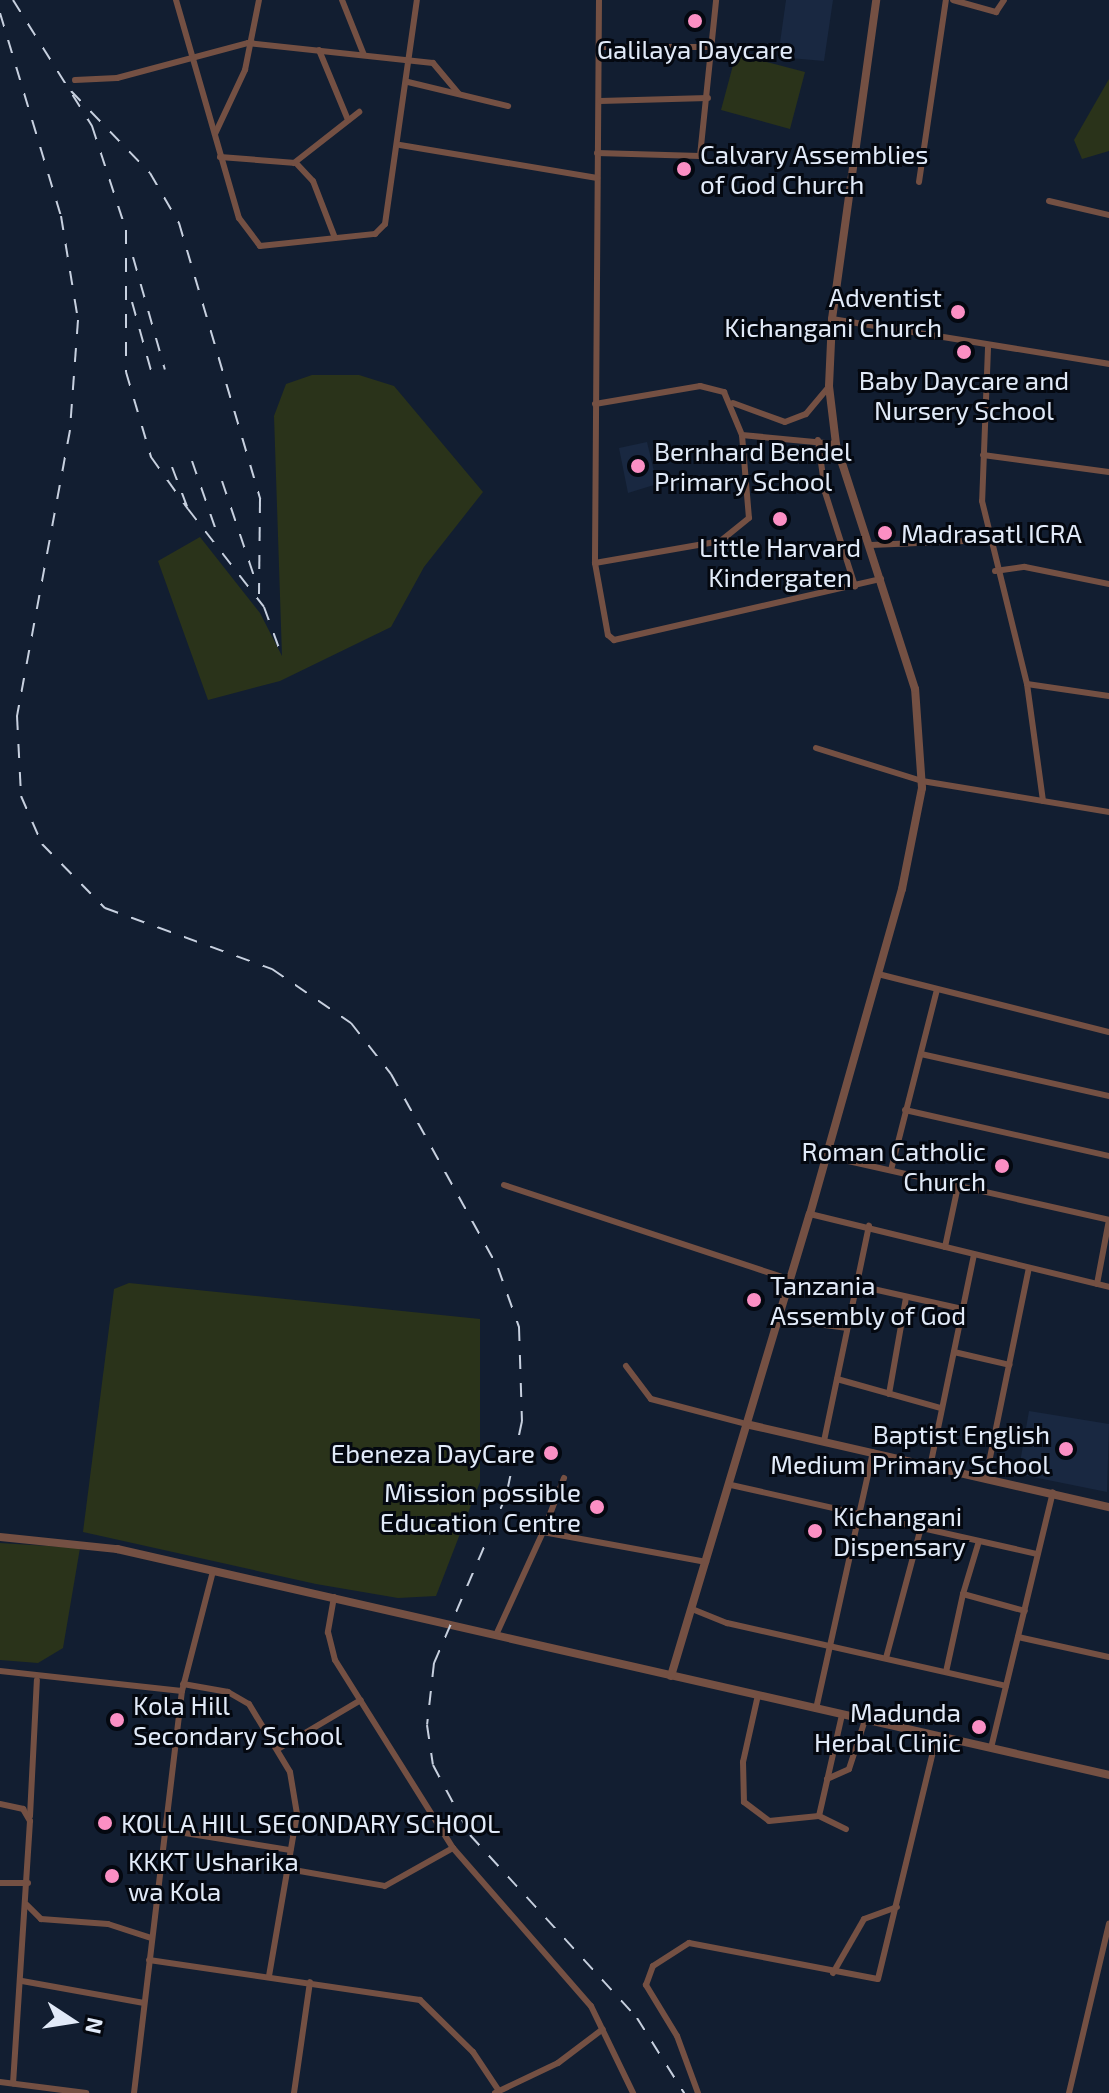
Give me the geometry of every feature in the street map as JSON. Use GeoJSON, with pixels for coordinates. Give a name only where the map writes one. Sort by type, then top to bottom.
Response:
{"type":"FeatureCollection","features":[{"type":"Feature","properties":{"kind":"street"},"geometry":{"type":"LineString","coordinates":[[176,0],[189,61],[241,225],[258,245],[335,238],[382,228],[400,145],[417,0]]}},
{"type":"Feature","properties":{"kind":"street"},"geometry":{"type":"LineString","coordinates":[[215,137],[245,71],[248,43],[259,0]]}},
{"type":"Feature","properties":{"kind":"street"},"geometry":{"type":"LineString","coordinates":[[342,0],[364,55]]}},
{"type":"Feature","properties":{"kind":"street"},"geometry":{"type":"LineString","coordinates":[[599,0],[595,563],[614,640],[881,579]]}},
{"type":"Feature","properties":{"kind":"street"},"geometry":{"type":"LineString","coordinates":[[597,153],[699,157],[708,98],[716,0]]}},
{"type":"Feature","properties":{"kind":"street"},"geometry":{"type":"LineString","coordinates":[[671,1676],[750,1425],[878,974],[922,781],[915,689],[836,444],[829,386],[832,319],[876,0]]}},
{"type":"Feature","properties":{"kind":"street"},"geometry":{"type":"LineString","coordinates":[[919,182],[946,0]]}},
{"type":"Feature","properties":{"kind":"street"},"geometry":{"type":"LineString","coordinates":[[953,0],[996,12],[1004,0]]}},
{"type":"Feature","properties":{"kind":"street"},"geometry":{"type":"LineString","coordinates":[[75,80],[189,61],[248,43],[439,65],[459,94]]}},
{"type":"Feature","properties":{"kind":"street"},"geometry":{"type":"LineString","coordinates":[[600,47],[712,47]]}},
{"type":"Feature","properties":{"kind":"street"},"geometry":{"type":"LineString","coordinates":[[319,50],[348,120]]}},
{"type":"Feature","properties":{"kind":"street"},"geometry":{"type":"LineString","coordinates":[[408,82],[508,106]]}},
{"type":"Feature","properties":{"kind":"street"},"geometry":{"type":"LineString","coordinates":[[600,101],[708,98]]}},
{"type":"Feature","properties":{"kind":"street"},"geometry":{"type":"LineString","coordinates":[[294,163],[359,112]]}},
{"type":"Feature","properties":{"kind":"street"},"geometry":{"type":"LineString","coordinates":[[400,145],[597,178]]}},
{"type":"Feature","properties":{"kind":"street"},"geometry":{"type":"LineString","coordinates":[[220,157],[294,163],[313,181],[335,238]]}},
{"type":"Feature","properties":{"kind":"street"},"geometry":{"type":"LineString","coordinates":[[1049,201],[1109,215]]}},
{"type":"Feature","properties":{"kind":"street"},"geometry":{"type":"LineString","coordinates":[[832,319],[988,348],[1109,364]]}},
{"type":"Feature","properties":{"kind":"street"},"geometry":{"type":"LineString","coordinates":[[988,348],[983,455],[988,540],[1027,684],[1043,801]]}},
{"type":"Feature","properties":{"kind":"street"},"geometry":{"type":"LineString","coordinates":[[595,404],[706,386],[733,403],[779,422],[791,438]]}},
{"type":"Feature","properties":{"kind":"street"},"geometry":{"type":"LineString","coordinates":[[779,422],[806,414],[829,386]]}},
{"type":"Feature","properties":{"kind":"street"},"geometry":{"type":"LineString","coordinates":[[595,563],[721,541],[743,530],[749,514],[742,435],[733,403]]}},
{"type":"Feature","properties":{"kind":"street"},"geometry":{"type":"LineString","coordinates":[[742,435],[836,444]]}},
{"type":"Feature","properties":{"kind":"street"},"geometry":{"type":"LineString","coordinates":[[818,440],[825,492],[855,586]]}},
{"type":"Feature","properties":{"kind":"street"},"geometry":{"type":"LineString","coordinates":[[983,455],[1109,472]]}},
{"type":"Feature","properties":{"kind":"street"},"geometry":{"type":"LineString","coordinates":[[871,545],[988,540]]}},
{"type":"Feature","properties":{"kind":"street"},"geometry":{"type":"LineString","coordinates":[[995,571],[1025,567],[1109,584]]}},
{"type":"Feature","properties":{"kind":"street"},"geometry":{"type":"LineString","coordinates":[[1027,684],[1109,696]]}},
{"type":"Feature","properties":{"kind":"street"},"geometry":{"type":"LineString","coordinates":[[816,748],[922,781],[1109,812]]}},
{"type":"Feature","properties":{"kind":"street"},"geometry":{"type":"LineString","coordinates":[[878,974],[1109,1032]]}},
{"type":"Feature","properties":{"kind":"street"},"geometry":{"type":"LineString","coordinates":[[891,1170],[937,990]]}},
{"type":"Feature","properties":{"kind":"street"},"geometry":{"type":"LineString","coordinates":[[921,1054],[1109,1096]]}},
{"type":"Feature","properties":{"kind":"street"},"geometry":{"type":"LineString","coordinates":[[905,1110],[1109,1156]]}},
{"type":"Feature","properties":{"kind":"street"},"geometry":{"type":"LineString","coordinates":[[826,1156],[1109,1220],[1097,1284]]}},
{"type":"Feature","properties":{"kind":"street"},"geometry":{"type":"LineString","coordinates":[[504,1185],[791,1280]]}},
{"type":"Feature","properties":{"kind":"street"},"geometry":{"type":"LineString","coordinates":[[945,1247],[958,1186]]}},
{"type":"Feature","properties":{"kind":"street"},"geometry":{"type":"LineString","coordinates":[[810,1214],[1109,1287]]}},
{"type":"Feature","properties":{"kind":"street"},"geometry":{"type":"LineString","coordinates":[[824,1441],[869,1226]]}},
{"type":"Feature","properties":{"kind":"street"},"geometry":{"type":"LineString","coordinates":[[930,1467],[974,1255]]}},
{"type":"Feature","properties":{"kind":"street"},"geometry":{"type":"LineString","coordinates":[[986,1477],[1029,1268]]}},
{"type":"Feature","properties":{"kind":"street"},"geometry":{"type":"LineString","coordinates":[[855,1285],[962,1309]]}},
{"type":"Feature","properties":{"kind":"street"},"geometry":{"type":"LineString","coordinates":[[889,1394],[906,1298]]}},
{"type":"Feature","properties":{"kind":"street"},"geometry":{"type":"LineString","coordinates":[[780,1319],[847,1328]]}},
{"type":"Feature","properties":{"kind":"street"},"geometry":{"type":"LineString","coordinates":[[954,1352],[1010,1365]]}},
{"type":"Feature","properties":{"kind":"street"},"geometry":{"type":"LineString","coordinates":[[626,1366],[651,1399],[750,1425],[1109,1507]]}},
{"type":"Feature","properties":{"kind":"street"},"geometry":{"type":"LineString","coordinates":[[837,1379],[941,1408]]}},
{"type":"Feature","properties":{"kind":"street"},"geometry":{"type":"LineString","coordinates":[[816,1709],[873,1452]]}},
{"type":"Feature","properties":{"kind":"street"},"geometry":{"type":"LineString","coordinates":[[496,1635],[554,1514],[564,1478]]}},
{"type":"Feature","properties":{"kind":"street"},"geometry":{"type":"LineString","coordinates":[[731,1485],[859,1511],[1036,1554]]}},
{"type":"Feature","properties":{"kind":"street"},"geometry":{"type":"LineString","coordinates":[[991,1749],[1053,1492]]}},
{"type":"Feature","properties":{"kind":"street"},"geometry":{"type":"LineString","coordinates":[[554,1514],[561,1533]]}},
{"type":"Feature","properties":{"kind":"street"},"geometry":{"type":"LineString","coordinates":[[886,1658],[921,1527]]}},
{"type":"Feature","properties":{"kind":"street"},"geometry":{"type":"LineString","coordinates":[[543,1532],[706,1562]]}},
{"type":"Feature","properties":{"kind":"street"},"geometry":{"type":"LineString","coordinates":[[0,1537],[77,1542],[213,1571],[1109,1775]]}},
{"type":"Feature","properties":{"kind":"street"},"geometry":{"type":"LineString","coordinates":[[946,1672],[963,1594],[979,1541]]}},
{"type":"Feature","properties":{"kind":"street"},"geometry":{"type":"LineString","coordinates":[[134,2093],[182,1688],[213,1571]]}},
{"type":"Feature","properties":{"kind":"street"},"geometry":{"type":"LineString","coordinates":[[963,1594],[1025,1611]]}},
{"type":"Feature","properties":{"kind":"street"},"geometry":{"type":"LineString","coordinates":[[334,1597],[329,1645],[361,1700],[453,1848],[591,2006],[633,2093]]}},
{"type":"Feature","properties":{"kind":"street"},"geometry":{"type":"LineString","coordinates":[[692,1609],[727,1623],[832,1643],[1006,1686]]}},
{"type":"Feature","properties":{"kind":"street"},"geometry":{"type":"LineString","coordinates":[[1018,1637],[1109,1657]]}},
{"type":"Feature","properties":{"kind":"street"},"geometry":{"type":"LineString","coordinates":[[0,1671],[37,1680],[182,1688],[237,1696],[278,1749],[297,1801],[269,1976]]}},
{"type":"Feature","properties":{"kind":"street"},"geometry":{"type":"LineString","coordinates":[[13,2083],[27,1905],[37,1680]]}},
{"type":"Feature","properties":{"kind":"street"},"geometry":{"type":"LineString","coordinates":[[758,1695],[743,1762],[744,1802],[769,1821],[819,1816],[846,1829]]}},
{"type":"Feature","properties":{"kind":"street"},"geometry":{"type":"LineString","coordinates":[[278,1749],[361,1700]]}},
{"type":"Feature","properties":{"kind":"street"},"geometry":{"type":"LineString","coordinates":[[819,1816],[842,1715]]}},
{"type":"Feature","properties":{"kind":"street"},"geometry":{"type":"LineString","coordinates":[[827,1779],[849,1769],[865,1720]]}},
{"type":"Feature","properties":{"kind":"street"},"geometry":{"type":"LineString","coordinates":[[698,2093],[677,2036],[646,1985],[659,1959],[689,1943],[833,1973],[879,1978],[937,1736]]}},
{"type":"Feature","properties":{"kind":"street"},"geometry":{"type":"LineString","coordinates":[[0,1804],[23,1809],[30,1821]]}},
{"type":"Feature","properties":{"kind":"street"},"geometry":{"type":"LineString","coordinates":[[166,1830],[290,1850]]}},
{"type":"Feature","properties":{"kind":"street"},"geometry":{"type":"LineString","coordinates":[[275,1847],[288,1866],[385,1886],[453,1848]]}},
{"type":"Feature","properties":{"kind":"street"},"geometry":{"type":"LineString","coordinates":[[0,1883],[28,1883]]}},
{"type":"Feature","properties":{"kind":"street"},"geometry":{"type":"LineString","coordinates":[[27,1905],[41,1919],[108,1924],[151,1938]]}},
{"type":"Feature","properties":{"kind":"street"},"geometry":{"type":"LineString","coordinates":[[833,1973],[864,1919],[897,1907]]}},
{"type":"Feature","properties":{"kind":"street"},"geometry":{"type":"LineString","coordinates":[[1069,2093],[1109,1924]]}},
{"type":"Feature","properties":{"kind":"street"},"geometry":{"type":"LineString","coordinates":[[149,1960],[420,2000],[473,2052],[497,2092],[558,2063],[603,2029]]}},
{"type":"Feature","properties":{"kind":"street"},"geometry":{"type":"LineString","coordinates":[[22,1981],[144,2003]]}},
{"type":"Feature","properties":{"kind":"street"},"geometry":{"type":"LineString","coordinates":[[294,2093],[310,1982]]}},
{"type":"Feature","properties":{"kind":"street"},"geometry":{"type":"LineString","coordinates":[[0,2082],[86,2093]]}},
{"type":"Feature","properties":{"kind":"shaded area"},"geometry":{"type":"Polygon","coordinates":[[[786,0],[833,0],[824,61],[778,57],[786,0]]]}},
{"type":"Feature","properties":{"kind":"shaded area","name":"Bernhard Bendel Primary School"},"geometry":{"type":"Polygon","coordinates":[[[647,442],[657,484],[628,493],[619,448],[647,442]]]}},
{"type":"Feature","properties":{"kind":"shaded area","name":"Baptist English Medium Primary School"},"geometry":{"type":"Polygon","coordinates":[[[1029,1411],[1109,1424],[1107,1492],[1018,1474],[1029,1411]]]}},
{"type":"Feature","properties":{"kind":"green space"},"geometry":{"type":"Polygon","coordinates":[[[736,54],[805,72],[790,129],[721,110],[736,54]]]}},
{"type":"Feature","properties":{"kind":"green space"},"geometry":{"type":"Polygon","coordinates":[[[1109,79],[1109,151],[1082,159],[1074,140],[1109,79]]]}},
{"type":"Feature","properties":{"kind":"green space"},"geometry":{"type":"Polygon","coordinates":[[[312,375],[359,375],[394,386],[483,492],[424,567],[391,627],[280,681],[208,700],[158,561],[200,537],[260,613],[282,656],[274,416],[286,384],[312,375]]]}},
{"type":"Feature","properties":{"kind":"green space"},"geometry":{"type":"Polygon","coordinates":[[[129,1283],[480,1319],[480,1482],[436,1596],[398,1598],[316,1584],[83,1532],[114,1289],[129,1283]]]}},
{"type":"Feature","properties":{"kind":"green space"},"geometry":{"type":"Polygon","coordinates":[[[0,1543],[80,1548],[63,1648],[38,1663],[0,1660],[0,1543]]]}},
{"type":"Feature","properties":{"kind":"railway"},"geometry":{"type":"LineString","coordinates":[[13,0],[92,126],[126,230],[126,372],[151,457],[188,509]]}},
{"type":"Feature","properties":{"kind":"railway"},"geometry":{"type":"LineString","coordinates":[[0,13],[61,216],[78,320],[70,430],[17,716],[21,796],[42,844],[105,908],[272,969],[351,1023],[391,1074],[498,1268],[519,1327],[522,1421],[506,1496],[434,1663],[427,1725],[433,1765],[470,1835],[637,2018],[684,2093]]}},
{"type":"Feature","properties":{"kind":"railway"},"geometry":{"type":"LineString","coordinates":[[71,91],[150,173],[179,223],[260,499],[259,594]]}},
{"type":"Feature","properties":{"kind":"railway"},"geometry":{"type":"LineString","coordinates":[[133,257],[165,370]]}},
{"type":"Feature","properties":{"kind":"railway"},"geometry":{"type":"LineString","coordinates":[[132,302],[152,374]]}},
{"type":"Feature","properties":{"kind":"railway"},"geometry":{"type":"LineString","coordinates":[[192,461],[218,536]]}},
{"type":"Feature","properties":{"kind":"railway"},"geometry":{"type":"LineString","coordinates":[[172,467],[188,509],[264,607],[279,648]]}},
{"type":"Feature","properties":{"kind":"railway"},"geometry":{"type":"LineString","coordinates":[[222,481],[254,576]]}},
{"type":"Feature","properties":{"kind":"place","name":"Galilaya Daycare"},"geometry":{"type":"Point","coordinates":[695,21]}},
{"type":"Feature","properties":{"kind":"place","name":"Calvary Assemblies of God Church"},"geometry":{"type":"Point","coordinates":[684,169]}},
{"type":"Feature","properties":{"kind":"place","name":"Adventist Kichangani Church"},"geometry":{"type":"Point","coordinates":[958,312]}},
{"type":"Feature","properties":{"kind":"place","name":"Baby Daycare and Nursery School"},"geometry":{"type":"Point","coordinates":[964,352]}},
{"type":"Feature","properties":{"kind":"place","name":"Bernhard Bendel Primary School"},"geometry":{"type":"Point","coordinates":[638,466]}},
{"type":"Feature","properties":{"kind":"place","name":"Little Harvard Kindergaten"},"geometry":{"type":"Point","coordinates":[780,519]}},
{"type":"Feature","properties":{"kind":"place","name":"Madrasatl ICRA"},"geometry":{"type":"Point","coordinates":[885,533]}},
{"type":"Feature","properties":{"kind":"place","name":"Roman Catholic Church"},"geometry":{"type":"Point","coordinates":[1002,1166]}},
{"type":"Feature","properties":{"kind":"place","name":"Tanzania Assembly of God"},"geometry":{"type":"Point","coordinates":[754,1300]}},
{"type":"Feature","properties":{"kind":"place","name":"Baptist English Medium Primary School"},"geometry":{"type":"Point","coordinates":[1066,1449]}},
{"type":"Feature","properties":{"kind":"place","name":"Ebeneza DayCare"},"geometry":{"type":"Point","coordinates":[551,1453]}},
{"type":"Feature","properties":{"kind":"place","name":"Mission possible Education Centre"},"geometry":{"type":"Point","coordinates":[597,1507]}},
{"type":"Feature","properties":{"kind":"place","name":"Kichangani Dispensary"},"geometry":{"type":"Point","coordinates":[815,1531]}},
{"type":"Feature","properties":{"kind":"place","name":"Kola Hill Secondary School"},"geometry":{"type":"Point","coordinates":[117,1720]}},
{"type":"Feature","properties":{"kind":"place","name":"Madunda Herbal Clinic"},"geometry":{"type":"Point","coordinates":[979,1727]}},
{"type":"Feature","properties":{"kind":"place","name":"KOLLA HILL SECONDARY SCHOOL"},"geometry":{"type":"Point","coordinates":[105,1823]}},
{"type":"Feature","properties":{"kind":"place","name":"KKKT Usharika wa Kola"},"geometry":{"type":"Point","coordinates":[112,1876]}}]}
